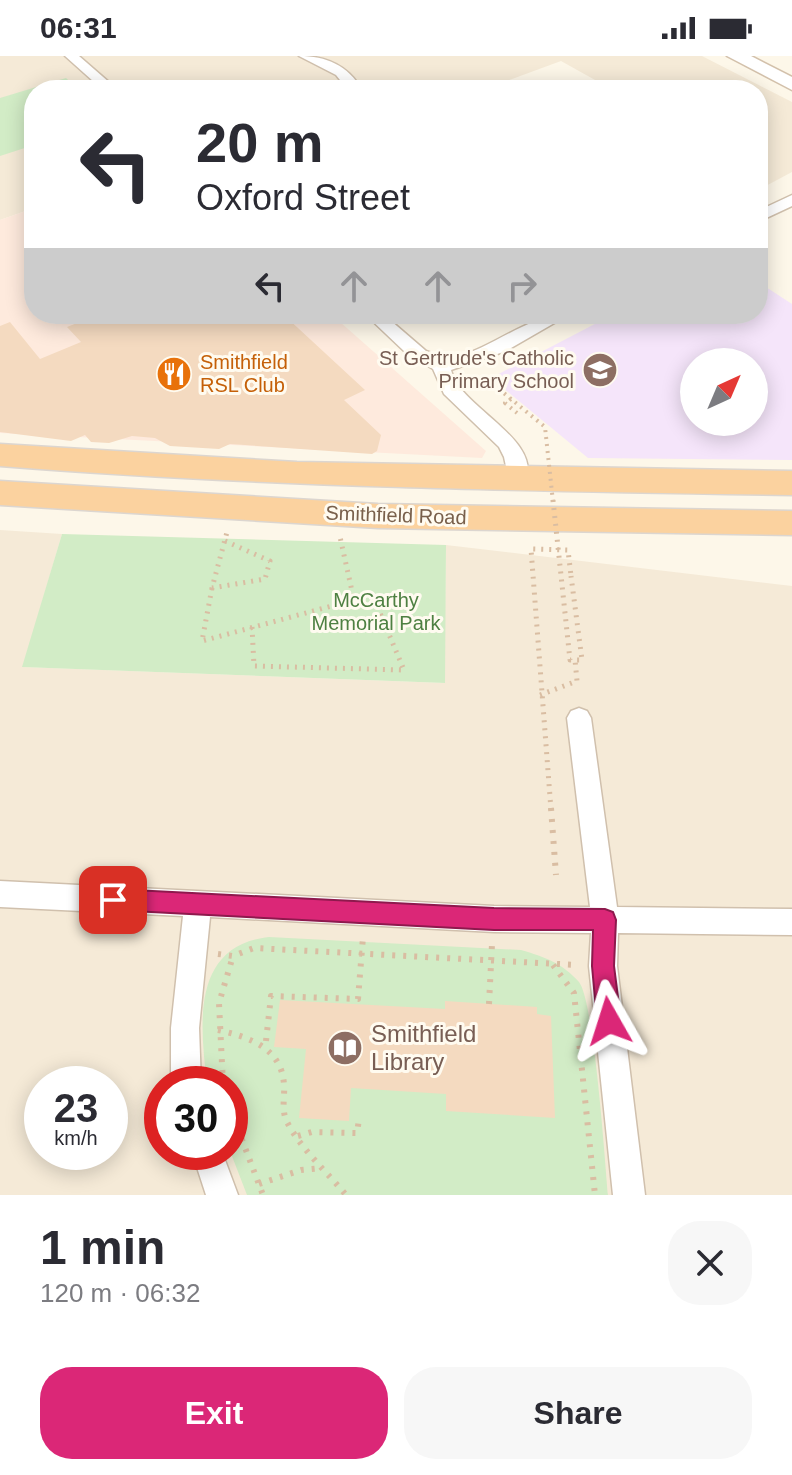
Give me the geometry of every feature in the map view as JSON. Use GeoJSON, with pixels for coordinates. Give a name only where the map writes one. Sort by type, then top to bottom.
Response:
{"type":"FeatureCollection","features":[{"type":"Feature","properties":{"kind":"highway","name":"Smithfield Road"},"geometry":{"type":"LineString","coordinates":[[0,455],[140,467],[517,480],[792,483]]}},
{"type":"Feature","properties":{"kind":"highway","name":"Smithfield Road"},"geometry":{"type":"LineString","coordinates":[[0,493],[347,514],[792,523]]}},
{"type":"Feature","properties":{"kind":"main road"},"geometry":{"type":"LineString","coordinates":[[736,56],[792,84]]}},
{"type":"Feature","properties":{"kind":"street"},"geometry":{"type":"LineString","coordinates":[[71,56],[99,80]]}},
{"type":"Feature","properties":{"kind":"street"},"geometry":{"type":"LineString","coordinates":[[305,56],[326,63],[348,80]]}},
{"type":"Feature","properties":{"kind":"street"},"geometry":{"type":"LineString","coordinates":[[768,212],[792,200]]}},
{"type":"Feature","properties":{"kind":"street"},"geometry":{"type":"LineString","coordinates":[[385,324],[413,348],[441,365],[468,361],[542,324]]}},
{"type":"Feature","properties":{"kind":"street"},"geometry":{"type":"LineString","coordinates":[[441,365],[441,377],[449,389],[498,432],[514,455],[517,480]]}},
{"type":"Feature","properties":{"kind":"street"},"geometry":{"type":"LineString","coordinates":[[579,718],[605,920],[603,966],[629,1195]]}},
{"type":"Feature","properties":{"kind":"street"},"geometry":{"type":"LineString","coordinates":[[0,894],[364,910],[494,919],[792,922]]}},
{"type":"Feature","properties":{"kind":"street"},"geometry":{"type":"LineString","coordinates":[[186,1066],[185,1028],[198,904]]}},
{"type":"Feature","properties":{"kind":"street"},"geometry":{"type":"LineString","coordinates":[[213,1170],[222,1195]]}},
{"type":"Feature","properties":{"kind":"path"},"geometry":{"type":"LineString","coordinates":[[484,374],[545,427],[570,660],[582,660],[568,550],[531,549],[556,875]]}},
{"type":"Feature","properties":{"kind":"path"},"geometry":{"type":"LineString","coordinates":[[511,399],[505,403],[517,413]]}},
{"type":"Feature","properties":{"kind":"path"},"geometry":{"type":"LineString","coordinates":[[347,514],[340,538],[354,600]]}},
{"type":"Feature","properties":{"kind":"path"},"geometry":{"type":"LineString","coordinates":[[212,588],[265,579],[270,561],[225,541]]}},
{"type":"Feature","properties":{"kind":"path"},"geometry":{"type":"LineString","coordinates":[[221,555],[202,641],[252,627],[354,600],[372,594],[404,670],[254,666],[252,627]]}},
{"type":"Feature","properties":{"kind":"path"},"geometry":{"type":"LineString","coordinates":[[540,695],[577,681],[575,660]]}},
{"type":"Feature","properties":{"kind":"path"},"geometry":{"type":"LineString","coordinates":[[261,1041],[271,996],[358,1002],[364,910]]}},
{"type":"Feature","properties":{"kind":"path"},"geometry":{"type":"LineString","coordinates":[[489,1004],[494,919]]}},
{"type":"Feature","properties":{"kind":"path"},"geometry":{"type":"LineString","coordinates":[[195,952],[233,956],[254,948],[603,966]]}},
{"type":"Feature","properties":{"kind":"path"},"geometry":{"type":"LineString","coordinates":[[221,1066],[218,1030],[220,980],[233,956]]}},
{"type":"Feature","properties":{"kind":"path"},"geometry":{"type":"LineString","coordinates":[[553,965],[574,993],[595,1195]]}},
{"type":"Feature","properties":{"kind":"path"},"geometry":{"type":"LineString","coordinates":[[218,1030],[275,1042]]}},
{"type":"Feature","properties":{"kind":"path"},"geometry":{"type":"LineString","coordinates":[[261,1041],[275,1056],[285,1080],[286,1120],[346,1195]]}},
{"type":"Feature","properties":{"kind":"path"},"geometry":{"type":"LineString","coordinates":[[298,1136],[312,1132],[357,1133],[359,1119]]}},
{"type":"Feature","properties":{"kind":"path"},"geometry":{"type":"LineString","coordinates":[[248,1155],[263,1195]]}},
{"type":"Feature","properties":{"kind":"path"},"geometry":{"type":"LineString","coordinates":[[259,1184],[301,1170],[323,1168]]}},
{"type":"Feature","properties":{"kind":"shaded area"},"geometry":{"type":"Polygon","coordinates":[[[0,56],[702,56],[749,80],[595,80],[561,61],[509,80],[24,80],[24,212],[0,220],[0,56]]]}},
{"type":"Feature","properties":{"kind":"shaded area"},"geometry":{"type":"Polygon","coordinates":[[[768,90],[792,102],[792,172],[768,185],[768,90]]]}},
{"type":"Feature","properties":{"kind":"shaded area","name":"Smithfield RSL Club"},"geometry":{"type":"Polygon","coordinates":[[[24,212],[24,324],[342,324],[486,451],[482,458],[0,433],[0,220],[24,212]]]}},
{"type":"Feature","properties":{"kind":"shaded area","name":"St Gertrude's Catholic Primary School"},"geometry":{"type":"Polygon","coordinates":[[[768,288],[792,304],[792,460],[588,458],[491,378],[595,324],[768,324],[768,288]]]}},
{"type":"Feature","properties":{"kind":"shaded area"},"geometry":{"type":"Polygon","coordinates":[[[0,530],[62,534],[23,667],[444,683],[446,545],[792,586],[792,1195],[0,1195],[0,530]]]}},
{"type":"Feature","properties":{"kind":"green space"},"geometry":{"type":"Polygon","coordinates":[[[24,91],[24,148],[0,156],[0,98],[24,91]]]}},
{"type":"Feature","properties":{"kind":"green space","name":"McCarthy Memorial Park"},"geometry":{"type":"Polygon","coordinates":[[[62,534],[446,545],[445,683],[22,667],[62,534]]]}},
{"type":"Feature","properties":{"kind":"green space"},"geometry":{"type":"Polygon","coordinates":[[[269,937],[521,950],[560,965],[579,982],[589,1018],[608,1195],[247,1195],[237,1170],[248,1170],[248,1066],[205,1066],[203,1037],[206,991],[213,972],[225,955],[244,943],[269,937]]]}},
{"type":"Feature","properties":{"kind":"building","name":"Smithfield RSL Club"},"geometry":{"type":"Polygon","coordinates":[[[10,322],[40,359],[81,342],[67,327],[75,324],[294,324],[365,390],[344,400],[381,435],[377,451],[372,454],[230,444],[219,449],[170,446],[155,438],[132,436],[109,443],[91,442],[85,435],[71,441],[0,432],[0,326],[10,322]]]}},
{"type":"Feature","properties":{"kind":"building"},"geometry":{"type":"Polygon","coordinates":[[[280,1000],[445,1009],[445,1001],[537,1007],[537,1014],[551,1016],[555,1118],[446,1111],[446,1094],[351,1088],[349,1121],[299,1118],[306,1049],[274,1047],[280,1000]]]}},
{"type":"Feature","properties":{"kind":"place","name":"St Gertrude's Catholic Primary School"},"geometry":{"type":"Point","coordinates":[600,370]}},
{"type":"Feature","properties":{"kind":"place","name":"Smithfield RSL Club"},"geometry":{"type":"Point","coordinates":[174,374]}},
{"type":"Feature","properties":{"kind":"place","name":"Smithfield Library"},"geometry":{"type":"Point","coordinates":[345,1048]}},
{"type":"Feature","properties":{"kind":"route"},"geometry":{"type":"LineString","coordinates":[[113,900],[364,910],[494,919],[605,920],[603,966],[609,1021]]}}]}
